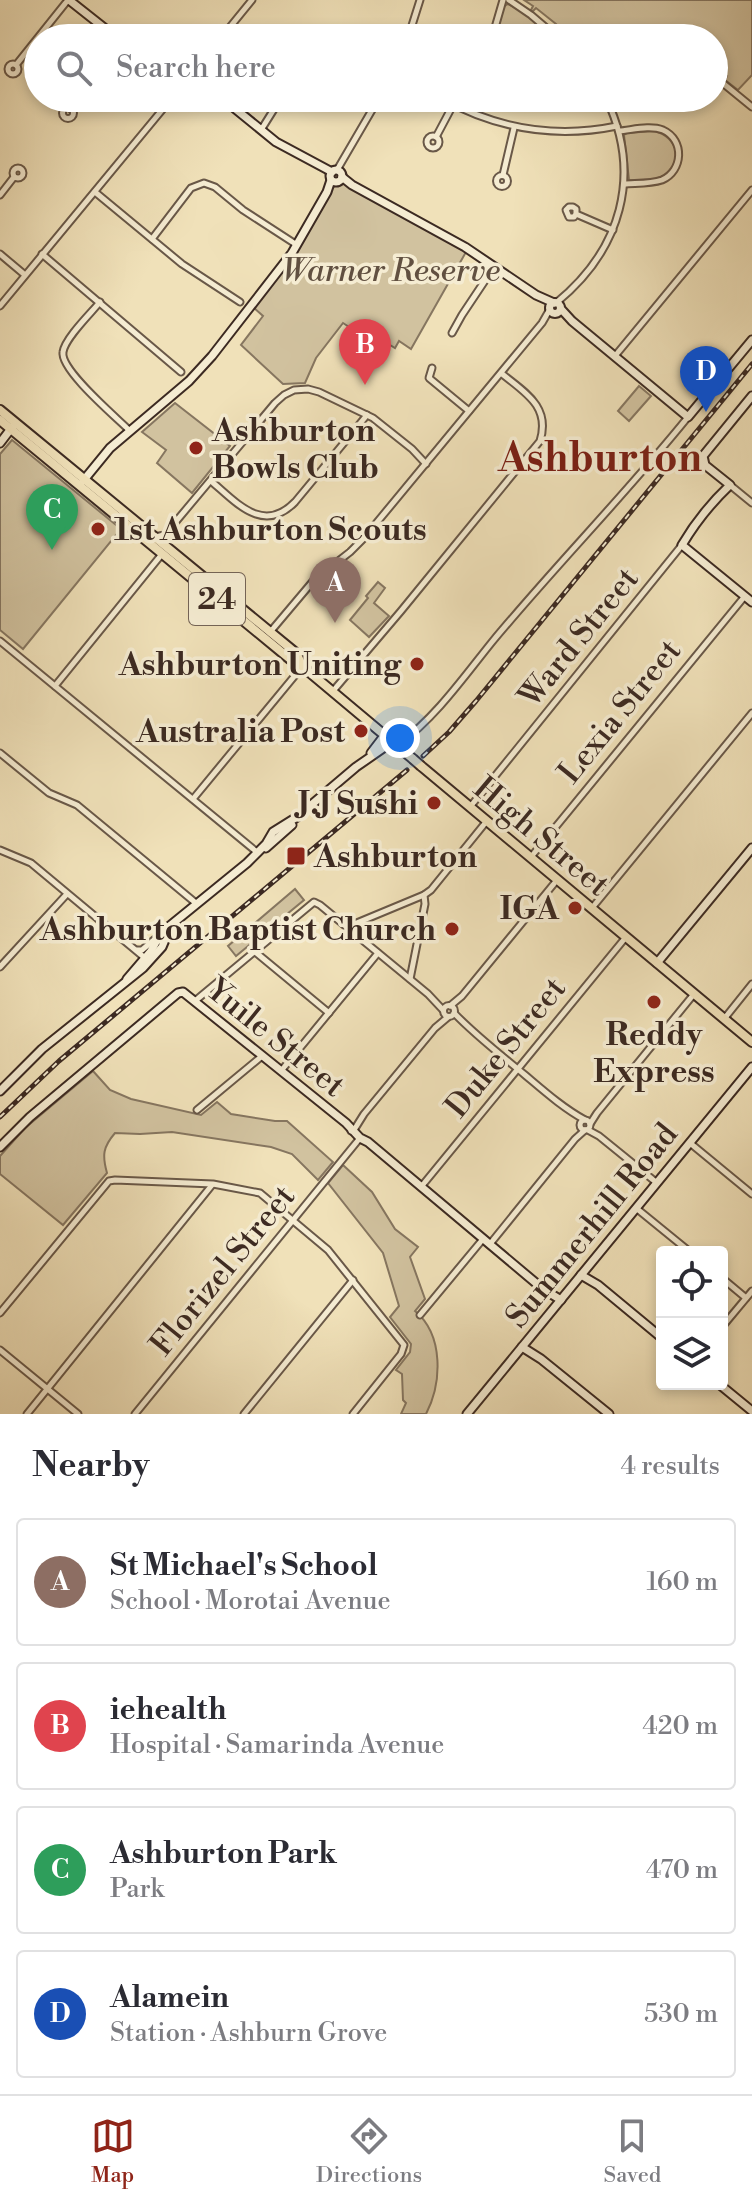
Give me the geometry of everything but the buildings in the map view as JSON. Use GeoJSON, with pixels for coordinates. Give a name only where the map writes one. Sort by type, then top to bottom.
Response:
{"type":"FeatureCollection","features":[{"type":"Feature","properties":{"kind":"main road","name":"High Street"},"geometry":{"type":"LineString","coordinates":[[0,410],[13,426],[162,554],[297,654],[302,666],[752,1042]]}},
{"type":"Feature","properties":{"kind":"main road","name":"High Street"},"geometry":{"type":"LineString","coordinates":[[0,420],[13,426]]}},
{"type":"Feature","properties":{"kind":"main road","name":"High Street"},"geometry":{"type":"LineString","coordinates":[[81,482],[154,537],[268,635]]}},
{"type":"Feature","properties":{"kind":"street"},"geometry":{"type":"LineString","coordinates":[[49,24],[69,0],[99,24]]}},
{"type":"Feature","properties":{"kind":"street"},"geometry":{"type":"LineString","coordinates":[[232,24],[252,0]]}},
{"type":"Feature","properties":{"kind":"street"},"geometry":{"type":"LineString","coordinates":[[412,24],[420,0]]}},
{"type":"Feature","properties":{"kind":"street"},"geometry":{"type":"LineString","coordinates":[[495,24],[503,0]]}},
{"type":"Feature","properties":{"kind":"street"},"geometry":{"type":"LineString","coordinates":[[509,0],[541,24]]}},
{"type":"Feature","properties":{"kind":"street"},"geometry":{"type":"LineString","coordinates":[[16,65],[24,55]]}},
{"type":"Feature","properties":{"kind":"street"},"geometry":{"type":"LineString","coordinates":[[728,87],[752,107]]}},
{"type":"Feature","properties":{"kind":"street"},"geometry":{"type":"LineString","coordinates":[[0,306],[160,112]]}},
{"type":"Feature","properties":{"kind":"street"},"geometry":{"type":"LineString","coordinates":[[239,112],[276,142],[494,266],[572,321],[688,417]]}},
{"type":"Feature","properties":{"kind":"street"},"geometry":{"type":"LineString","coordinates":[[261,130],[272,112]]}},
{"type":"Feature","properties":{"kind":"street"},"geometry":{"type":"LineString","coordinates":[[81,482],[105,453],[199,372],[253,305],[297,245],[371,112]]}},
{"type":"Feature","properties":{"kind":"street"},"geometry":{"type":"LineString","coordinates":[[436,137],[449,112]]}},
{"type":"Feature","properties":{"kind":"street"},"geometry":{"type":"LineString","coordinates":[[470,112],[514,128],[558,132],[652,128],[662,130],[673,138],[679,154],[675,169],[656,181],[624,184]]}},
{"type":"Feature","properties":{"kind":"street"},"geometry":{"type":"LineString","coordinates":[[268,635],[309,586],[364,538],[599,259],[620,209],[624,184],[624,154],[612,112]]}},
{"type":"Feature","properties":{"kind":"street"},"geometry":{"type":"LineString","coordinates":[[503,175],[514,128]]}},
{"type":"Feature","properties":{"kind":"street"},"geometry":{"type":"LineString","coordinates":[[0,195],[14,177]]}},
{"type":"Feature","properties":{"kind":"street"},"geometry":{"type":"LineString","coordinates":[[152,239],[191,188],[204,183],[215,187],[243,210],[297,245]]}},
{"type":"Feature","properties":{"kind":"street"},"geometry":{"type":"LineString","coordinates":[[614,356],[752,190]]}},
{"type":"Feature","properties":{"kind":"street"},"geometry":{"type":"LineString","coordinates":[[94,192],[188,268],[240,302]]}},
{"type":"Feature","properties":{"kind":"street"},"geometry":{"type":"LineString","coordinates":[[576,214],[613,230]]}},
{"type":"Feature","properties":{"kind":"street"},"geometry":{"type":"LineString","coordinates":[[0,254],[25,275]]}},
{"type":"Feature","properties":{"kind":"street"},"geometry":{"type":"LineString","coordinates":[[42,254],[181,372]]}},
{"type":"Feature","properties":{"kind":"street"},"geometry":{"type":"LineString","coordinates":[[452,333],[457,319],[494,266]]}},
{"type":"Feature","properties":{"kind":"street"},"geometry":{"type":"LineString","coordinates":[[100,302],[67,342],[63,360],[71,373],[130,431]]}},
{"type":"Feature","properties":{"kind":"street"},"geometry":{"type":"LineString","coordinates":[[133,948],[142,950],[270,846],[278,833],[287,831],[297,817],[361,763],[414,733],[435,713],[478,661],[492,650],[500,635],[569,555],[580,547],[588,533],[752,340]]}},
{"type":"Feature","properties":{"kind":"street"},"geometry":{"type":"LineString","coordinates":[[429,378],[432,368]]}},
{"type":"Feature","properties":{"kind":"street"},"geometry":{"type":"LineString","coordinates":[[332,691],[538,444],[543,428],[540,410],[533,400],[501,373]]}},
{"type":"Feature","properties":{"kind":"street"},"geometry":{"type":"LineString","coordinates":[[422,375],[469,411]]}},
{"type":"Feature","properties":{"kind":"street"},"geometry":{"type":"LineString","coordinates":[[154,537],[168,531],[275,403],[289,392],[313,390],[367,415],[428,462]]}},
{"type":"Feature","properties":{"kind":"street"},"geometry":{"type":"LineString","coordinates":[[752,396],[703,456],[705,465],[752,503]]}},
{"type":"Feature","properties":{"kind":"street"},"geometry":{"type":"LineString","coordinates":[[211,481],[249,512],[263,516],[278,514],[292,505],[367,415]]}},
{"type":"Feature","properties":{"kind":"street"},"geometry":{"type":"LineString","coordinates":[[0,443],[13,426]]}},
{"type":"Feature","properties":{"kind":"street","name":"Ward Street"},"geometry":{"type":"LineString","coordinates":[[470,807],[729,484]]}},
{"type":"Feature","properties":{"kind":"street"},"geometry":{"type":"LineString","coordinates":[[682,545],[752,602]]}},
{"type":"Feature","properties":{"kind":"street"},"geometry":{"type":"LineString","coordinates":[[55,686],[162,554]]}},
{"type":"Feature","properties":{"kind":"street","name":"Lexia Street"},"geometry":{"type":"LineString","coordinates":[[531,857],[745,596]]}},
{"type":"Feature","properties":{"kind":"street"},"geometry":{"type":"LineString","coordinates":[[0,641],[258,853]]}},
{"type":"Feature","properties":{"kind":"street"},"geometry":{"type":"LineString","coordinates":[[193,799],[302,666]]}},
{"type":"Feature","properties":{"kind":"street"},"geometry":{"type":"LineString","coordinates":[[592,908],[752,713]]}},
{"type":"Feature","properties":{"kind":"street"},"geometry":{"type":"LineString","coordinates":[[0,753],[49,793],[77,805],[197,904]]}},
{"type":"Feature","properties":{"kind":"street"},"geometry":{"type":"LineString","coordinates":[[350,930],[431,890],[487,821]]}},
{"type":"Feature","properties":{"kind":"street"},"geometry":{"type":"LineString","coordinates":[[657,963],[752,848]]}},
{"type":"Feature","properties":{"kind":"street"},"geometry":{"type":"LineString","coordinates":[[0,850],[31,863],[147,960]]}},
{"type":"Feature","properties":{"kind":"street"},"geometry":{"type":"LineString","coordinates":[[352,1130],[557,880]]}},
{"type":"Feature","properties":{"kind":"street"},"geometry":{"type":"LineString","coordinates":[[0,967],[67,894]]}},
{"type":"Feature","properties":{"kind":"street"},"geometry":{"type":"LineString","coordinates":[[408,977],[425,904],[424,895]]}},
{"type":"Feature","properties":{"kind":"street"},"geometry":{"type":"LineString","coordinates":[[195,1001],[309,904],[316,902],[657,1183]]}},
{"type":"Feature","properties":{"kind":"street"},"geometry":{"type":"LineString","coordinates":[[0,1091],[42,1049],[162,947],[171,926]]}},
{"type":"Feature","properties":{"kind":"street"},"geometry":{"type":"LineString","coordinates":[[147,960],[157,937]]}},
{"type":"Feature","properties":{"kind":"street","name":"Duke Street"},"geometry":{"type":"LineString","coordinates":[[420,1188],[626,937]]}},
{"type":"Feature","properties":{"kind":"street"},"geometry":{"type":"LineString","coordinates":[[254,951],[329,1013]]}},
{"type":"Feature","properties":{"kind":"street"},"geometry":{"type":"LineString","coordinates":[[281,1071],[378,953]]}},
{"type":"Feature","properties":{"kind":"street"},"geometry":{"type":"LineString","coordinates":[[724,1019],[752,984]]}},
{"type":"Feature","properties":{"kind":"street","name":"Yuile Street"},"geometry":{"type":"LineString","coordinates":[[0,1147],[30,1117],[183,992],[559,1303]]}},
{"type":"Feature","properties":{"kind":"street"},"geometry":{"type":"LineString","coordinates":[[420,1315],[575,1139],[695,994]]}},
{"type":"Feature","properties":{"kind":"street"},"geometry":{"type":"LineString","coordinates":[[197,1110],[262,1056]]}},
{"type":"Feature","properties":{"kind":"street","name":"Summerhill Road"},"geometry":{"type":"LineString","coordinates":[[472,1412],[752,1067]]}},
{"type":"Feature","properties":{"kind":"street","name":"Florizel Street"},"geometry":{"type":"LineString","coordinates":[[135,1414],[359,1140]]}},
{"type":"Feature","properties":{"kind":"street"},"geometry":{"type":"LineString","coordinates":[[690,1143],[752,1194]]}},
{"type":"Feature","properties":{"kind":"street"},"geometry":{"type":"LineString","coordinates":[[0,1313],[105,1185],[115,1180],[213,1184],[260,1193],[328,1250],[404,1345],[403,1352],[353,1414]]}},
{"type":"Feature","properties":{"kind":"street"},"geometry":{"type":"LineString","coordinates":[[27,1414],[213,1184]]}},
{"type":"Feature","properties":{"kind":"street"},"geometry":{"type":"LineString","coordinates":[[636,1208],[683,1246]]}},
{"type":"Feature","properties":{"kind":"street"},"geometry":{"type":"LineString","coordinates":[[583,1273],[656,1333]]}},
{"type":"Feature","properties":{"kind":"street"},"geometry":{"type":"LineString","coordinates":[[244,1414],[353,1280]]}},
{"type":"Feature","properties":{"kind":"street"},"geometry":{"type":"LineString","coordinates":[[728,1283],[746,1298]]}},
{"type":"Feature","properties":{"kind":"street"},"geometry":{"type":"LineString","coordinates":[[728,1320],[752,1291]]}},
{"type":"Feature","properties":{"kind":"street"},"geometry":{"type":"LineString","coordinates":[[524,1345],[609,1414]]}},
{"type":"Feature","properties":{"kind":"street"},"geometry":{"type":"LineString","coordinates":[[0,1350],[78,1414]]}},
{"type":"Feature","properties":{"kind":"street"},"geometry":{"type":"LineString","coordinates":[[726,1390],[752,1411]]}},
{"type":"Feature","properties":{"kind":"street"},"geometry":{"type":"LineString","coordinates":[[596,1404],[599,1414]]}},
{"type":"Feature","properties":{"kind":"green space"},"geometry":{"type":"Polygon","coordinates":[[[524,0],[752,0],[752,75],[738,90],[728,82],[728,24],[556,24],[536,8],[532,12],[533,6],[524,0]]]}},
{"type":"Feature","properties":{"kind":"green space"},"geometry":{"type":"Polygon","coordinates":[[[508,4],[538,24],[498,24],[503,7],[508,4]]]}},
{"type":"Feature","properties":{"kind":"green space"},"geometry":{"type":"Polygon","coordinates":[[[654,131],[674,145],[677,159],[674,166],[657,178],[629,180],[624,135],[654,131]]]}},
{"type":"Feature","properties":{"kind":"green space","name":"Warner Reserve"},"geometry":{"type":"Polygon","coordinates":[[[346,184],[466,252],[411,349],[399,341],[395,348],[390,345],[386,351],[343,323],[316,358],[305,383],[283,384],[241,345],[263,316],[254,308],[294,256],[333,187],[346,184]]]}},
{"type":"Feature","properties":{"kind":"green space"},"geometry":{"type":"Polygon","coordinates":[[[639,386],[651,396],[629,421],[618,411],[639,386]]]}},
{"type":"Feature","properties":{"kind":"green space","name":"Ashburton Bowls Club"},"geometry":{"type":"Polygon","coordinates":[[[175,403],[230,446],[192,493],[157,463],[166,450],[142,432],[175,403]]]}},
{"type":"Feature","properties":{"kind":"green space"},"geometry":{"type":"Polygon","coordinates":[[[12,440],[121,529],[23,649],[0,630],[0,454],[12,440]]]}},
{"type":"Feature","properties":{"kind":"green space"},"geometry":{"type":"Polygon","coordinates":[[[378,582],[385,588],[374,603],[389,616],[369,637],[350,620],[378,582]]]}},
{"type":"Feature","properties":{"kind":"green space"},"geometry":{"type":"Polygon","coordinates":[[[295,889],[304,900],[236,956],[228,946],[295,889]]]}},
{"type":"Feature","properties":{"kind":"green space"},"geometry":{"type":"Polygon","coordinates":[[[93,1071],[110,1090],[131,1099],[201,1115],[217,1102],[231,1114],[287,1121],[333,1162],[318,1180],[292,1154],[271,1147],[172,1132],[115,1133],[105,1152],[107,1173],[63,1225],[0,1174],[0,1156],[25,1128],[93,1071]]]}},
{"type":"Feature","properties":{"kind":"green space"},"geometry":{"type":"Polygon","coordinates":[[[343,1165],[372,1192],[395,1229],[418,1247],[410,1257],[425,1299],[415,1311],[431,1333],[437,1360],[435,1388],[426,1414],[401,1414],[406,1403],[403,1400],[402,1374],[396,1370],[410,1352],[411,1344],[390,1317],[399,1306],[383,1253],[328,1183],[343,1165]]]}},
{"type":"Feature","properties":{"kind":"railway"},"geometry":{"type":"LineString","coordinates":[[423,756],[476,701],[752,364]]}},
{"type":"Feature","properties":{"kind":"railway"},"geometry":{"type":"LineString","coordinates":[[0,1117],[59,1061],[407,770]]}},
{"type":"Feature","properties":{"kind":"place","name":"iehealth"},"geometry":{"type":"Point","coordinates":[365,385]}},
{"type":"Feature","properties":{"kind":"place","name":"Alamein"},"geometry":{"type":"Point","coordinates":[706,412]}},
{"type":"Feature","properties":{"kind":"place","name":"Ashburton Bowls Club"},"geometry":{"type":"Point","coordinates":[196,448]}},
{"type":"Feature","properties":{"kind":"place","name":"1st Ashburton Scouts"},"geometry":{"type":"Point","coordinates":[98,529]}},
{"type":"Feature","properties":{"kind":"place","name":"Ashburton Park"},"geometry":{"type":"Point","coordinates":[52,550]}},
{"type":"Feature","properties":{"kind":"place","name":"St Michael's School"},"geometry":{"type":"Point","coordinates":[335,623]}},
{"type":"Feature","properties":{"kind":"place","name":"Ashburton Uniting"},"geometry":{"type":"Point","coordinates":[417,664]}},
{"type":"Feature","properties":{"kind":"place","name":"Australia Post"},"geometry":{"type":"Point","coordinates":[361,731]}},
{"type":"Feature","properties":{"kind":"place","name":"J.J Sushi"},"geometry":{"type":"Point","coordinates":[434,803]}},
{"type":"Feature","properties":{"kind":"place","name":"Ashburton"},"geometry":{"type":"Point","coordinates":[296,856]}},
{"type":"Feature","properties":{"kind":"place","name":"IGA"},"geometry":{"type":"Point","coordinates":[575,908]}},
{"type":"Feature","properties":{"kind":"place","name":"Ashburton Baptist Church"},"geometry":{"type":"Point","coordinates":[452,929]}},
{"type":"Feature","properties":{"kind":"place","name":"Reddy Express"},"geometry":{"type":"Point","coordinates":[654,1002]}},
{"type":"Feature","properties":{"kind":"district","name":"Ashburton"},"geometry":{"type":"Point","coordinates":[600,457]}}]}
